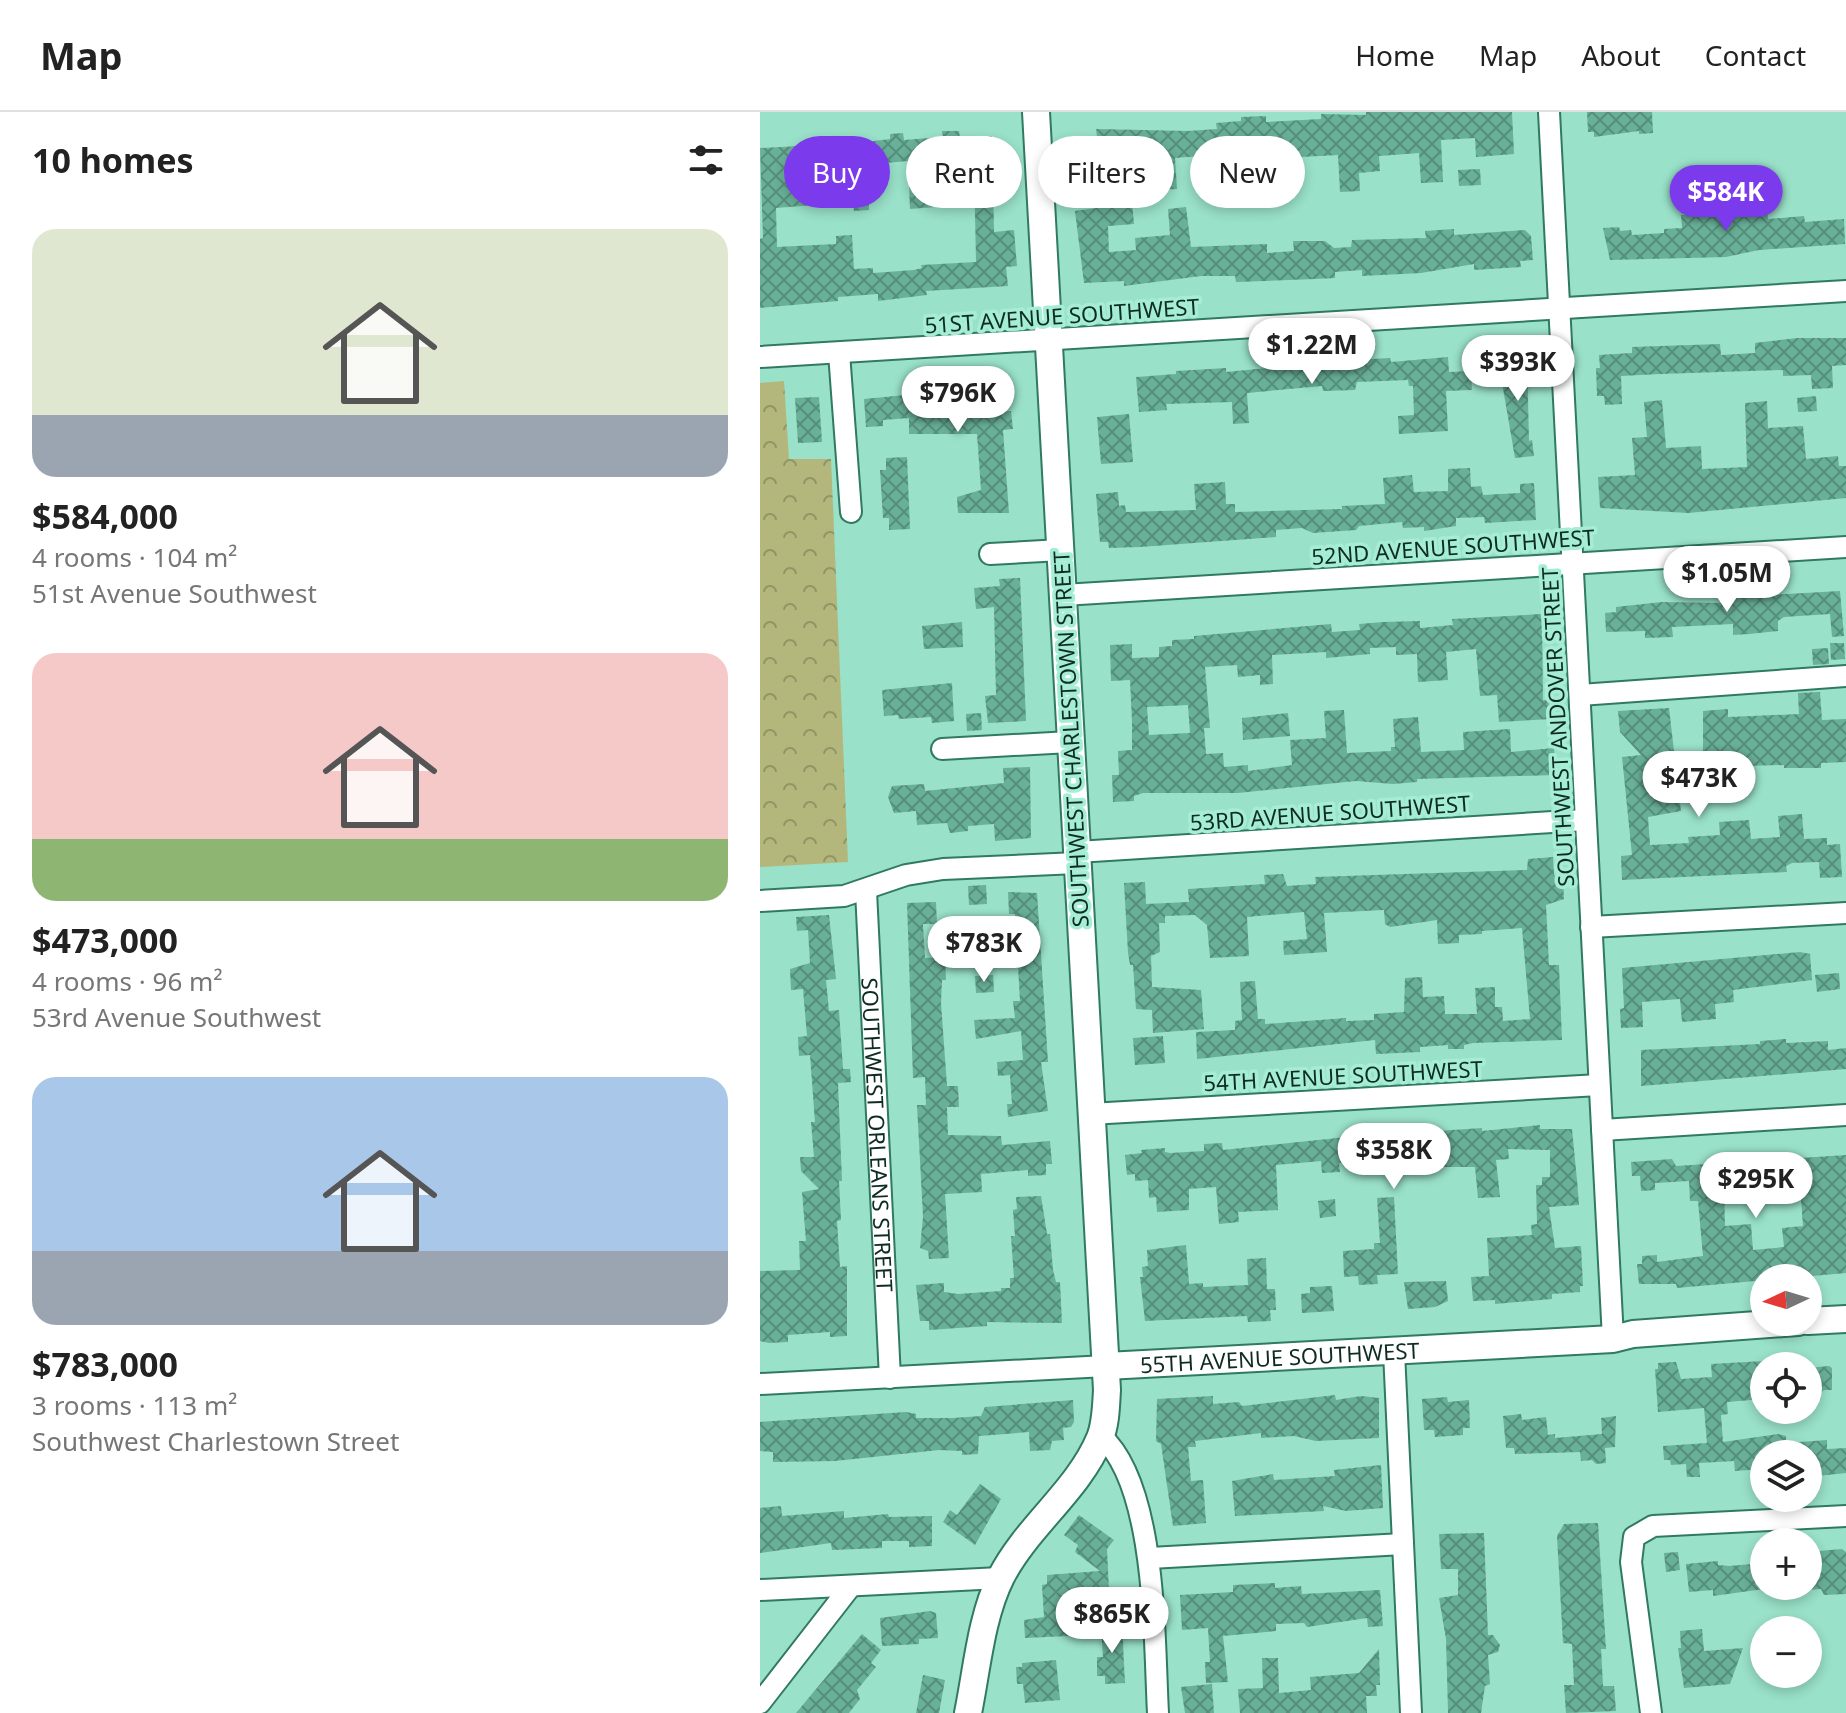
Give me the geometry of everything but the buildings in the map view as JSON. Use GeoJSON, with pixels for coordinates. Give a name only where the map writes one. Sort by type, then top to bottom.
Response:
{"type":"FeatureCollection","features":[{"type":"Feature","properties":{"kind":"street","name":"SOUTHWEST CHARLESTOWN STREET"},"geometry":{"type":"LineString","coordinates":[[1036,112],[1106,1366]]}},
{"type":"Feature","properties":{"kind":"street","name":"SOUTHWEST ANDOVER STREET"},"geometry":{"type":"LineString","coordinates":[[1549,112],[1613,1339]]}},
{"type":"Feature","properties":{"kind":"street","name":"51ST AVENUE SOUTHWEST"},"geometry":{"type":"LineString","coordinates":[[760,357],[1846,291]]}},
{"type":"Feature","properties":{"kind":"street"},"geometry":{"type":"LineString","coordinates":[[839,353],[851,512]]}},
{"type":"Feature","properties":{"kind":"street","name":"52ND AVENUE SOUTHWEST"},"geometry":{"type":"LineString","coordinates":[[1063,595],[1846,547]]}},
{"type":"Feature","properties":{"kind":"street"},"geometry":{"type":"LineString","coordinates":[[990,554],[1061,550]]}},
{"type":"Feature","properties":{"kind":"street"},"geometry":{"type":"LineString","coordinates":[[1580,695],[1846,676]]}},
{"type":"Feature","properties":{"kind":"street"},"geometry":{"type":"LineString","coordinates":[[942,749],[1070,742]]}},
{"type":"Feature","properties":{"kind":"street","name":"53RD AVENUE SOUTHWEST"},"geometry":{"type":"LineString","coordinates":[[760,901],[866,891],[906,875],[943,869],[1585,820]]}},
{"type":"Feature","properties":{"kind":"street","name":"SOUTHWEST ORLEANS STREET"},"geometry":{"type":"LineString","coordinates":[[866,891],[890,1378]]}},
{"type":"Feature","properties":{"kind":"street"},"geometry":{"type":"LineString","coordinates":[[1591,927],[1846,913]]}},
{"type":"Feature","properties":{"kind":"street","name":"54TH AVENUE SOUTHWEST"},"geometry":{"type":"LineString","coordinates":[[1090,1114],[1599,1085]]}},
{"type":"Feature","properties":{"kind":"street"},"geometry":{"type":"LineString","coordinates":[[1602,1130],[1846,1115]]}},
{"type":"Feature","properties":{"kind":"street"},"geometry":{"type":"LineString","coordinates":[[1822,1320],[1846,1319]]}},
{"type":"Feature","properties":{"kind":"street","name":"55TH AVENUE SOUTHWEST"},"geometry":{"type":"LineString","coordinates":[[760,1384],[1394,1352],[1613,1339],[1633,1334],[1750,1325]]}},
{"type":"Feature","properties":{"kind":"street"},"geometry":{"type":"LineString","coordinates":[[1394,1352],[1411,1713]]}},
{"type":"Feature","properties":{"kind":"street"},"geometry":{"type":"LineString","coordinates":[[968,1713],[988,1614],[1000,1578],[1020,1547],[1080,1472],[1101,1436],[1106,1366]]}},
{"type":"Feature","properties":{"kind":"street"},"geometry":{"type":"LineString","coordinates":[[1101,1436],[1117,1450],[1127,1474],[1150,1558],[1158,1713]]}},
{"type":"Feature","properties":{"kind":"street"},"geometry":{"type":"LineString","coordinates":[[1651,1713],[1631,1562],[1634,1537],[1642,1529],[1846,1516]]}},
{"type":"Feature","properties":{"kind":"street"},"geometry":{"type":"LineString","coordinates":[[1150,1558],[1403,1544]]}},
{"type":"Feature","properties":{"kind":"street"},"geometry":{"type":"LineString","coordinates":[[760,1590],[1000,1578]]}},
{"type":"Feature","properties":{"kind":"street"},"geometry":{"type":"LineString","coordinates":[[760,1703],[851,1586]]}},
{"type":"Feature","properties":{"kind":"green space"},"geometry":{"type":"Polygon","coordinates":[[[784,381],[789,459],[831,459],[848,862],[760,867],[760,383],[784,381]]]}}]}
